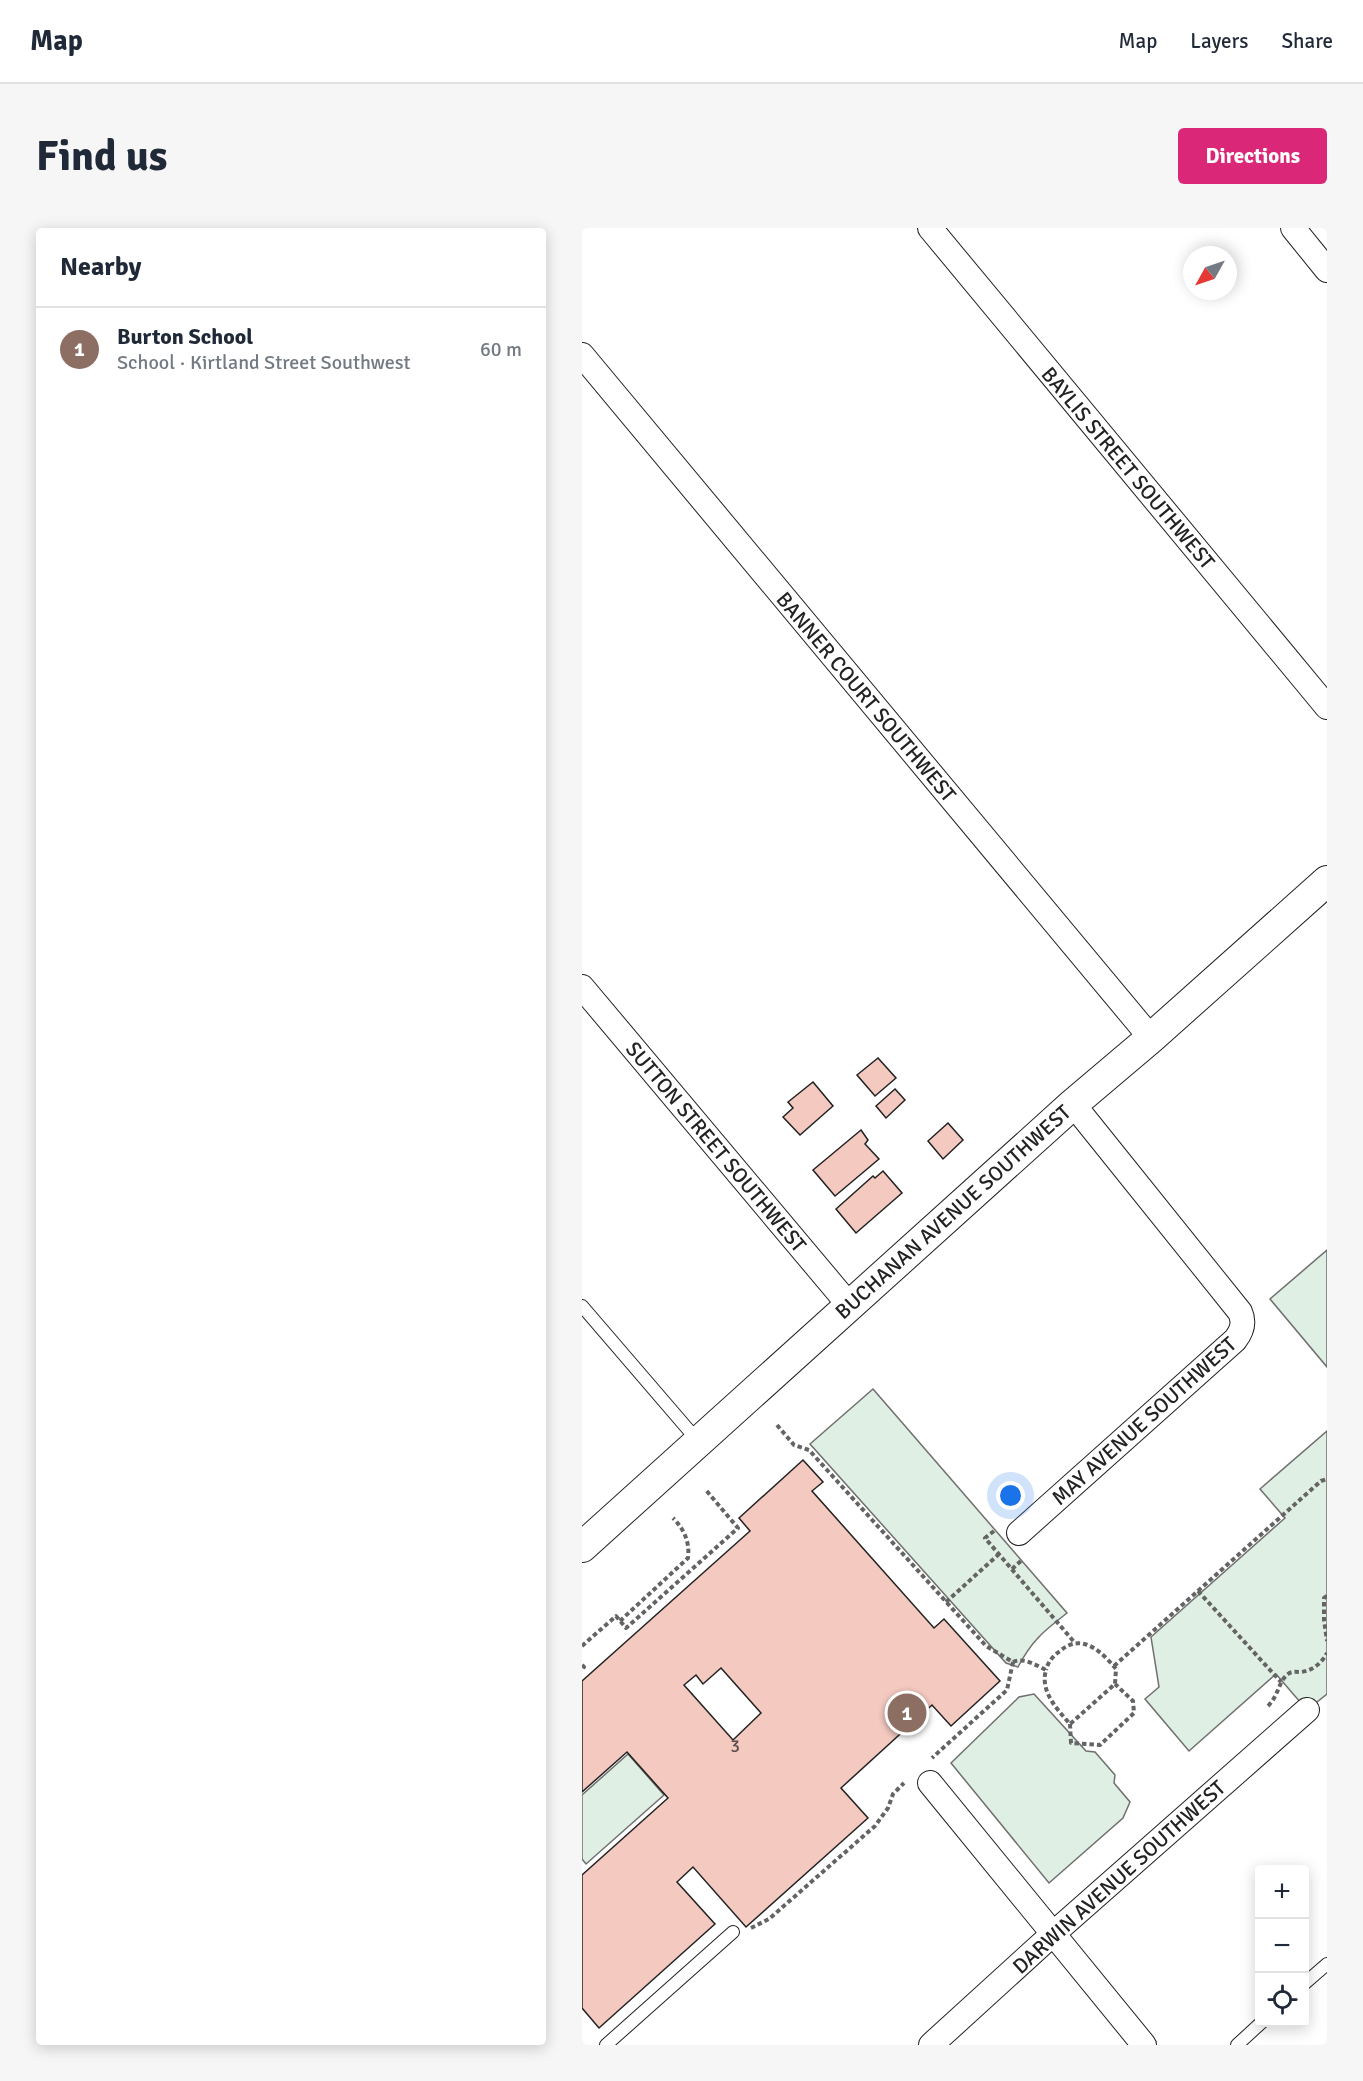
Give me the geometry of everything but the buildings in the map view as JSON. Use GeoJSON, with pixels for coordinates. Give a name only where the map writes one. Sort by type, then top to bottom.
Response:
{"type":"FeatureCollection","features":[{"type":"Feature","properties":{"kind":"street","name":"BAYLIS STREET SOUTHWEST"},"geometry":{"type":"LineString","coordinates":[[930,228],[1327,707]]}},
{"type":"Feature","properties":{"kind":"street"},"geometry":{"type":"LineString","coordinates":[[1293,228],[1327,270]]}},
{"type":"Feature","properties":{"kind":"street","name":"BANNER COURT SOUTHWEST"},"geometry":{"type":"LineString","coordinates":[[582,355],[1151,1038]]}},
{"type":"Feature","properties":{"kind":"street","name":"BUCHANAN AVENUE SOUTHWEST"},"geometry":{"type":"LineString","coordinates":[[582,1547],[1073,1104],[1151,1038],[1327,881]]}},
{"type":"Feature","properties":{"kind":"street","name":"SUTTON STREET SOUTHWEST"},"geometry":{"type":"LineString","coordinates":[[582,987],[850,1306]]}},
{"type":"Feature","properties":{"kind":"street","name":"MAY AVENUE SOUTHWEST"},"geometry":{"type":"LineString","coordinates":[[1008,1530],[1235,1340],[1243,1327],[1240,1312],[1073,1104]]}},
{"type":"Feature","properties":{"kind":"street","name":"DARWIN AVENUE SOUTHWEST"},"geometry":{"type":"LineString","coordinates":[[931,2045],[1054,1933],[1307,1710]]}},
{"type":"Feature","properties":{"kind":"street"},"geometry":{"type":"LineString","coordinates":[[921,1775],[1054,1933],[1144,2045]]}},
{"type":"Feature","properties":{"kind":"lane"},"geometry":{"type":"LineString","coordinates":[[582,1306],[698,1442]]}},
{"type":"Feature","properties":{"kind":"lane"},"geometry":{"type":"LineString","coordinates":[[606,2045],[733,1932]]}},
{"type":"Feature","properties":{"kind":"lane"},"geometry":{"type":"LineString","coordinates":[[1309,1980],[1327,1964]]}},
{"type":"Feature","properties":{"kind":"lane"},"geometry":{"type":"LineString","coordinates":[[1237,2045],[1257,2027]]}},
{"type":"Feature","properties":{"kind":"path"},"geometry":{"type":"LineString","coordinates":[[777,1425],[794,1444],[809,1450],[986,1646],[1013,1662],[1024,1661],[1046,1670]]}},
{"type":"Feature","properties":{"kind":"path"},"geometry":{"type":"LineString","coordinates":[[1114,1666],[1321,1481],[1327,1479]]}},
{"type":"Feature","properties":{"kind":"path"},"geometry":{"type":"LineString","coordinates":[[582,1646],[616,1616],[626,1628],[738,1528],[705,1490]]}},
{"type":"Feature","properties":{"kind":"path"},"geometry":{"type":"LineString","coordinates":[[620,1621],[688,1558],[688,1542],[682,1528],[673,1518]]}},
{"type":"Feature","properties":{"kind":"path"},"geometry":{"type":"LineString","coordinates":[[1008,1530],[986,1538],[1075,1643]]}},
{"type":"Feature","properties":{"kind":"path"},"geometry":{"type":"LineString","coordinates":[[946,1602],[999,1554]]}},
{"type":"Feature","properties":{"kind":"path"},"geometry":{"type":"LineString","coordinates":[[1012,1569],[1023,1559]]}},
{"type":"Feature","properties":{"kind":"path"},"geometry":{"type":"LineString","coordinates":[[1198,1591],[1281,1682]]}},
{"type":"Feature","properties":{"kind":"path"},"geometry":{"type":"LineString","coordinates":[[1327,1596],[1324,1598],[1324,1620],[1327,1641]]}},
{"type":"Feature","properties":{"kind":"path"},"geometry":{"type":"LineString","coordinates":[[1070,1724],[1115,1684],[1116,1669],[1102,1652],[1086,1644],[1075,1643],[1058,1652],[1048,1664],[1043,1679],[1048,1696],[1070,1724],[1071,1743],[1100,1745],[1134,1713],[1134,1701],[1115,1684]]}},
{"type":"Feature","properties":{"kind":"path"},"geometry":{"type":"LineString","coordinates":[[1268,1706],[1278,1694],[1281,1682],[1291,1672],[1314,1668],[1327,1653]]}},
{"type":"Feature","properties":{"kind":"path"},"geometry":{"type":"LineString","coordinates":[[733,1932],[752,1928],[770,1919],[875,1826],[888,1808],[893,1794],[921,1775],[1007,1690],[1013,1662]]}},
{"type":"Feature","properties":{"kind":"green space"},"geometry":{"type":"Polygon","coordinates":[[[1327,1250],[1327,1367],[1270,1299],[1327,1250]]]}},
{"type":"Feature","properties":{"kind":"green space"},"geometry":{"type":"Polygon","coordinates":[[[873,1389],[1067,1613],[1039,1637],[1018,1667],[1006,1663],[810,1444],[873,1389]]]}},
{"type":"Feature","properties":{"kind":"green space"},"geometry":{"type":"Polygon","coordinates":[[[1327,1431],[1327,1694],[1307,1710],[1276,1674],[1189,1751],[1145,1699],[1159,1687],[1151,1637],[1285,1518],[1260,1489],[1327,1431]]]}},
{"type":"Feature","properties":{"kind":"green space"},"geometry":{"type":"Polygon","coordinates":[[[1034,1694],[1086,1751],[1095,1752],[1115,1775],[1114,1783],[1130,1802],[1123,1818],[1049,1883],[951,1763],[1019,1697],[1034,1694]]]}},
{"type":"Feature","properties":{"kind":"green space"},"geometry":{"type":"Polygon","coordinates":[[[628,1754],[664,1795],[586,1864],[582,1859],[582,1795],[628,1754]]]}},
{"type":"Feature","properties":{"kind":"place","name":"Burton School"},"geometry":{"type":"Point","coordinates":[907,1713]}}]}
